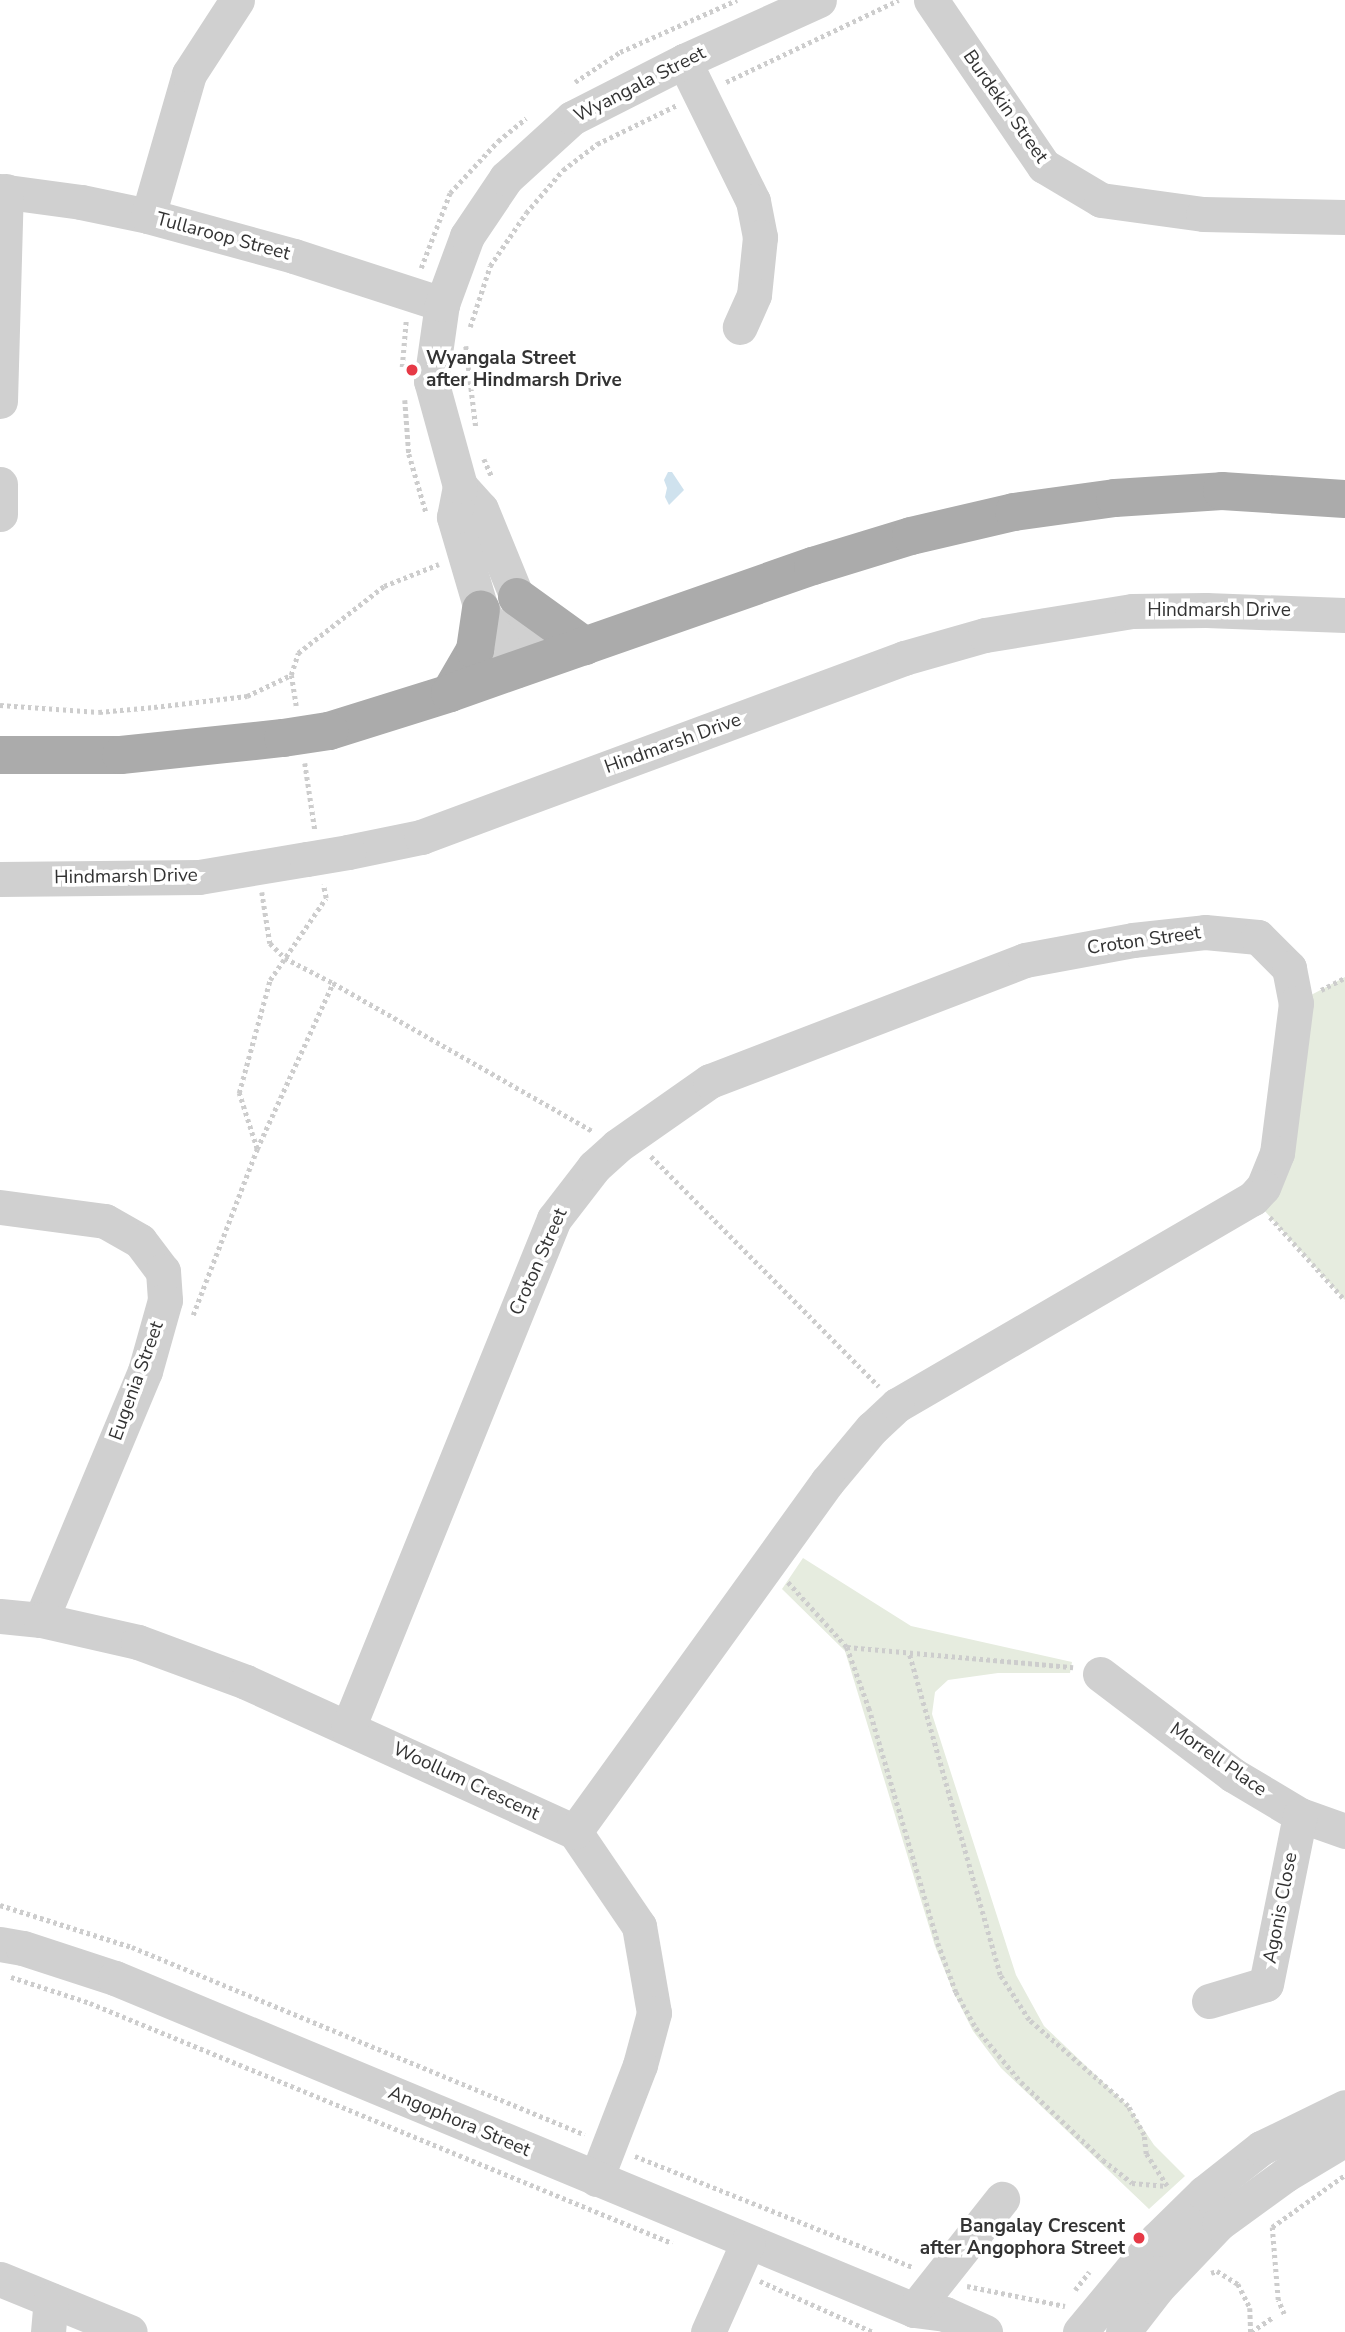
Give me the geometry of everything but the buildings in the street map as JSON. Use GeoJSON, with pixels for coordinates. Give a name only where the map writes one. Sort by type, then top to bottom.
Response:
{"type":"FeatureCollection","features":[{"type":"Feature","properties":{"kind":"main road"},"geometry":{"type":"LineString","coordinates":[[0,755],[121,755],[303,735],[450,693],[825,562],[911,536],[1014,512],[1115,498],[1222,491],[1345,499]]}},
{"type":"Feature","properties":{"kind":"main road"},"geometry":{"type":"LineString","coordinates":[[517,597],[585,646]]}},
{"type":"Feature","properties":{"kind":"main road"},"geometry":{"type":"LineString","coordinates":[[450,693],[475,650],[481,609]]}},
{"type":"Feature","properties":{"kind":"street"},"geometry":{"type":"LineString","coordinates":[[148,216],[189,74],[237,0]]}},
{"type":"Feature","properties":{"kind":"street","name":"Wyangala Street"},"geometry":{"type":"LineString","coordinates":[[517,670],[481,609],[454,517],[460,486],[431,381],[442,304],[467,236],[506,178],[572,118],[684,61],[819,0]]}},
{"type":"Feature","properties":{"kind":"street","name":"Burdekin Street"},"geometry":{"type":"LineString","coordinates":[[931,0],[1044,166],[1101,200],[1203,214],[1345,217]]}},
{"type":"Feature","properties":{"kind":"street"},"geometry":{"type":"LineString","coordinates":[[684,61],[753,201],[760,237],[754,295],[740,327]]}},
{"type":"Feature","properties":{"kind":"street"},"geometry":{"type":"LineString","coordinates":[[0,401],[3,191]]}},
{"type":"Feature","properties":{"kind":"street","name":"Tullaroop Street"},"geometry":{"type":"LineString","coordinates":[[3,191],[148,216],[294,256],[442,304]]}},
{"type":"Feature","properties":{"kind":"street"},"geometry":{"type":"LineString","coordinates":[[0,484],[0,514]]}},
{"type":"Feature","properties":{"kind":"street","name":"Wyangala Street"},"geometry":{"type":"LineString","coordinates":[[460,486],[481,509],[517,597],[527,646],[517,670]]}},
{"type":"Feature","properties":{"kind":"street","name":"Hindmarsh Drive"},"geometry":{"type":"LineString","coordinates":[[0,879],[199,877],[421,837],[904,658],[985,635],[1040,624],[1132,611],[1206,610],[1345,615]]}},
{"type":"Feature","properties":{"kind":"street","name":"Croton Street"},"geometry":{"type":"LineString","coordinates":[[348,1728],[554,1219],[594,1167],[624,1141],[710,1080],[1025,960],[1133,940],[1205,932],[1258,937],[1289,968],[1296,1003],[1275,1163],[1263,1187],[1253,1198],[897,1405],[872,1428],[827,1482],[575,1832]]}},
{"type":"Feature","properties":{"kind":"street","name":"Eugenia Street"},"geometry":{"type":"LineString","coordinates":[[0,1207],[105,1221],[140,1241],[163,1271],[165,1300],[145,1371],[41,1619]]}},
{"type":"Feature","properties":{"kind":"street","name":"Woollum Crescent"},"geometry":{"type":"LineString","coordinates":[[0,1616],[41,1619],[138,1642],[246,1682],[575,1832]]}},
{"type":"Feature","properties":{"kind":"street","name":"Morrell Place"},"geometry":{"type":"LineString","coordinates":[[1100,1674],[1233,1775],[1300,1815],[1345,1831]]}},
{"type":"Feature","properties":{"kind":"street","name":"Agonis Close"},"geometry":{"type":"LineString","coordinates":[[1209,2001],[1266,1984],[1300,1815]]}},
{"type":"Feature","properties":{"kind":"street"},"geometry":{"type":"LineString","coordinates":[[575,1832],[639,1926],[654,2013],[640,2065],[596,2179]]}},
{"type":"Feature","properties":{"kind":"street","name":"Angophora Street"},"geometry":{"type":"LineString","coordinates":[[0,1944],[23,1948],[115,1978],[596,2179],[742,2255],[923,2321],[945,2314],[985,2332]]}},
{"type":"Feature","properties":{"kind":"street"},"geometry":{"type":"LineString","coordinates":[[1072,2319],[1204,2193],[1261,2148],[1345,2108]]}},
{"type":"Feature","properties":{"kind":"street"},"geometry":{"type":"LineString","coordinates":[[1123,2332],[1157,2288],[1219,2223],[1285,2175],[1345,2139]]}},
{"type":"Feature","properties":{"kind":"street"},"geometry":{"type":"LineString","coordinates":[[923,2321],[941,2277],[1002,2199]]}},
{"type":"Feature","properties":{"kind":"street"},"geometry":{"type":"LineString","coordinates":[[708,2332],[742,2255]]}},
{"type":"Feature","properties":{"kind":"street"},"geometry":{"type":"LineString","coordinates":[[0,2280],[50,2316],[130,2332]]}},
{"type":"Feature","properties":{"kind":"path"},"geometry":{"type":"LineString","coordinates":[[476,432],[466,339],[490,266],[526,213],[563,170],[597,144],[899,0]]}},
{"type":"Feature","properties":{"kind":"path"},"geometry":{"type":"LineString","coordinates":[[483,457],[494,480]]}},
{"type":"Feature","properties":{"kind":"path"},"geometry":{"type":"LineString","coordinates":[[257,1149],[239,1093],[270,980],[326,898],[323,854],[292,676],[298,653],[384,586],[440,563]]}},
{"type":"Feature","properties":{"kind":"path"},"geometry":{"type":"LineString","coordinates":[[0,705],[99,712],[154,707],[247,696],[292,676]]}},
{"type":"Feature","properties":{"kind":"path"},"geometry":{"type":"LineString","coordinates":[[259,867],[270,943],[285,958],[624,1141],[897,1405]]}},
{"type":"Feature","properties":{"kind":"path"},"geometry":{"type":"LineString","coordinates":[[191,1320],[257,1149],[333,983]]}},
{"type":"Feature","properties":{"kind":"path"},"geometry":{"type":"LineString","coordinates":[[1253,1198],[1345,1300]]}},
{"type":"Feature","properties":{"kind":"path"},"geometry":{"type":"LineString","coordinates":[[770,1562],[847,1647],[869,1708],[938,1943],[956,1992],[976,2028],[1021,2082],[1103,2160],[1132,2183],[1167,2186],[1146,2154],[1143,2135],[1128,2106],[1029,2020],[1000,1975],[909,1653]]}},
{"type":"Feature","properties":{"kind":"path"},"geometry":{"type":"LineString","coordinates":[[847,1647],[1072,1667],[1100,1674]]}},
{"type":"Feature","properties":{"kind":"path"},"geometry":{"type":"LineString","coordinates":[[0,1905],[132,1947],[609,2146],[959,2284],[1072,2319]]}},
{"type":"Feature","properties":{"kind":"path"},"geometry":{"type":"LineString","coordinates":[[0,1975],[90,2003],[673,2244]]}},
{"type":"Feature","properties":{"kind":"path"},"geometry":{"type":"LineString","coordinates":[[1284,2314],[1278,2300],[1272,2227],[1345,2175]]}},
{"type":"Feature","properties":{"kind":"path"},"geometry":{"type":"LineString","coordinates":[[742,2255],[873,2332]]}},
{"type":"Feature","properties":{"kind":"path"},"geometry":{"type":"LineString","coordinates":[[1206,2276],[1217,2271],[1238,2284],[1250,2308],[1251,2332],[1273,2317]]}},
{"type":"Feature","properties":{"kind":"shaded area"},"geometry":{"type":"Polygon","coordinates":[[[1345,977],[1345,1300],[1253,1198],[1296,1003],[1345,977]]]}},
{"type":"Feature","properties":{"kind":"shaded area"},"geometry":{"type":"Polygon","coordinates":[[[803,1558],[911,1626],[1072,1662],[1070,1673],[998,1673],[948,1680],[935,1692],[932,1714],[1016,1975],[1044,2026],[1128,2106],[1154,2145],[1185,2176],[1149,2209],[1001,2068],[973,2031],[935,1946],[845,1651],[782,1589],[803,1558]]]}},
{"type":"Feature","properties":{"kind":"water"},"geometry":{"type":"Polygon","coordinates":[[[668,472],[672,472],[684,490],[669,505],[665,497],[667,488],[664,480],[668,472]]]}},
{"type":"Feature","properties":{"kind":"place","name":"Wyangala Street after Hindmarsh Drive"},"geometry":{"type":"Point","coordinates":[412,370]}},
{"type":"Feature","properties":{"kind":"place","name":"Bangalay Crescent after Angophora Street"},"geometry":{"type":"Point","coordinates":[1139,2238]}}]}
